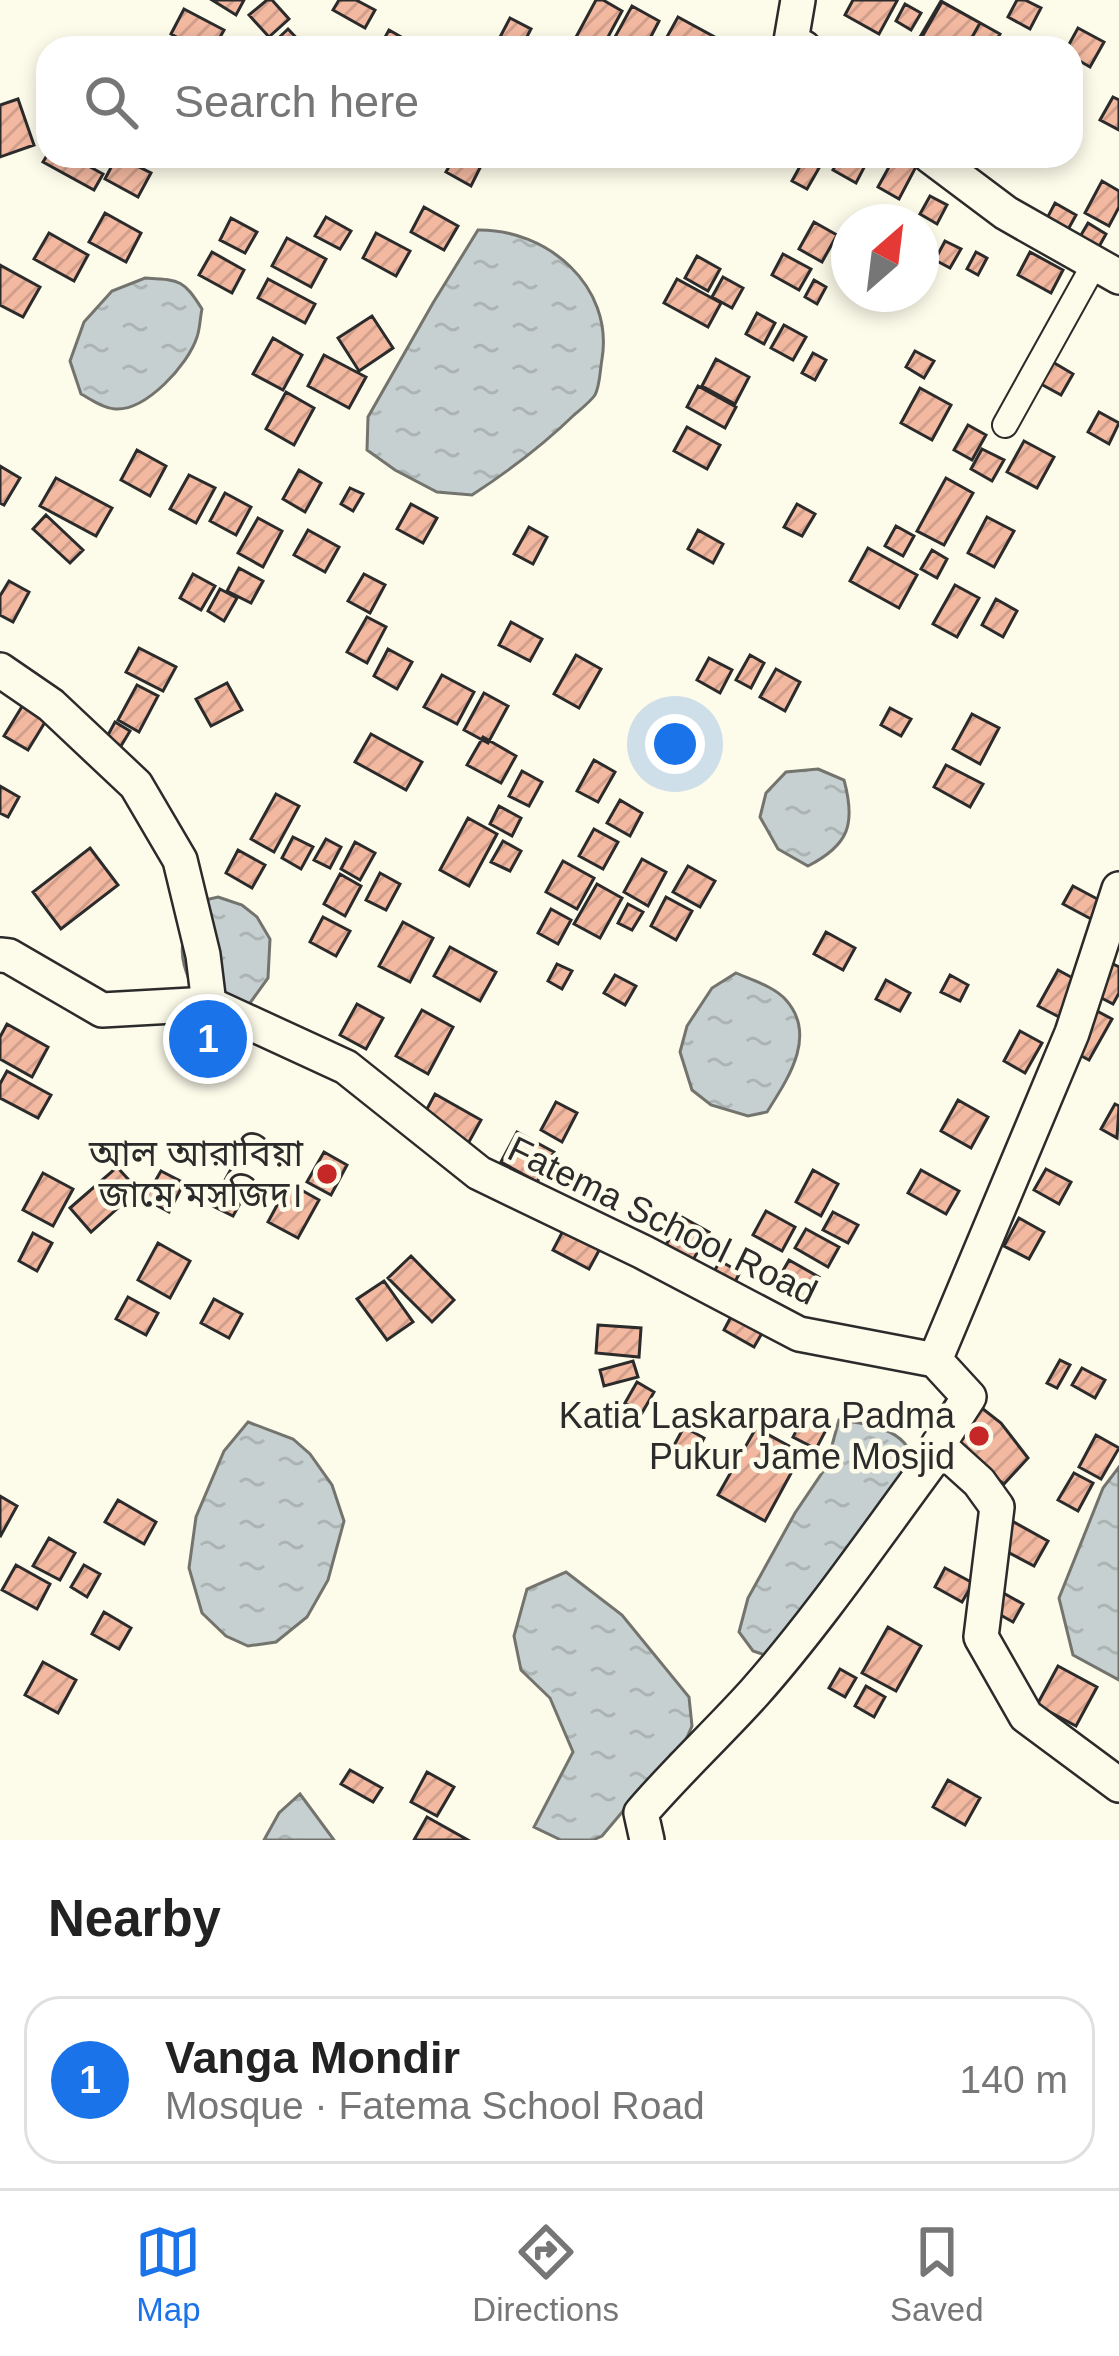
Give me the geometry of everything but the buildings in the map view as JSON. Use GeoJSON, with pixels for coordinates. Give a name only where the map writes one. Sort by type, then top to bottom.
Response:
{"type":"FeatureCollection","features":[{"type":"Feature","properties":{"kind":"main road"},"geometry":{"type":"LineString","coordinates":[[792,36],[798,0]]}},
{"type":"Feature","properties":{"kind":"main road"},"geometry":{"type":"LineString","coordinates":[[946,168],[1006,213],[1110,264]]}},
{"type":"Feature","properties":{"kind":"main road"},"geometry":{"type":"LineString","coordinates":[[0,670],[51,705],[136,785],[180,860],[203,955],[209,1004],[102,1010],[0,955]]}},
{"type":"Feature","properties":{"kind":"main road"},"geometry":{"type":"LineString","coordinates":[[647,1840],[640,1814],[755,1691],[933,1460],[969,1397],[935,1360],[1072,1034],[1119,889]]}},
{"type":"Feature","properties":{"kind":"main road","name":"Fatema School Road"},"geometry":{"type":"LineString","coordinates":[[209,1004],[346,1067],[479,1173],[799,1334],[935,1360]]}},
{"type":"Feature","properties":{"kind":"main road"},"geometry":{"type":"LineString","coordinates":[[938,1445],[980,1481],[997,1508],[981,1637],[1026,1716],[1119,1785]]}},
{"type":"Feature","properties":{"kind":"street"},"geometry":{"type":"LineString","coordinates":[[1005,425],[1110,264]]}},
{"type":"Feature","properties":{"kind":"water"},"geometry":{"type":"Polygon","coordinates":[[[478,230],[528,239],[551,251],[586,286],[603,332],[599,383],[585,405],[486,486],[472,495],[437,492],[367,450],[368,417],[478,230]]]}},
{"type":"Feature","properties":{"kind":"water"},"geometry":{"type":"Polygon","coordinates":[[[145,278],[173,281],[190,292],[202,309],[198,334],[185,360],[164,384],[140,403],[111,408],[81,394],[70,361],[84,322],[112,291],[145,278]]]}},
{"type":"Feature","properties":{"kind":"water"},"geometry":{"type":"Polygon","coordinates":[[[818,769],[844,780],[849,821],[833,850],[808,866],[778,849],[760,817],[766,793],[786,772],[818,769]]]}},
{"type":"Feature","properties":{"kind":"water"},"geometry":{"type":"Polygon","coordinates":[[[218,897],[242,905],[257,917],[270,939],[268,978],[250,1003],[231,1011],[195,993],[182,954],[185,935],[205,900],[218,897]]]}},
{"type":"Feature","properties":{"kind":"water"},"geometry":{"type":"Polygon","coordinates":[[[736,973],[781,995],[799,1028],[796,1057],[783,1086],[767,1112],[748,1116],[711,1105],[692,1090],[680,1052],[687,1026],[712,988],[736,973]]]}},
{"type":"Feature","properties":{"kind":"water"},"geometry":{"type":"Polygon","coordinates":[[[839,1420],[885,1430],[903,1442],[912,1462],[909,1482],[782,1647],[765,1655],[753,1651],[739,1632],[748,1598],[826,1467],[839,1420]]]}},
{"type":"Feature","properties":{"kind":"water"},"geometry":{"type":"Polygon","coordinates":[[[248,1422],[293,1439],[310,1454],[332,1485],[344,1521],[328,1580],[307,1617],[276,1642],[248,1646],[226,1636],[202,1613],[189,1568],[196,1517],[224,1451],[248,1422]]]}},
{"type":"Feature","properties":{"kind":"water"},"geometry":{"type":"Polygon","coordinates":[[[1119,1467],[1119,1680],[1073,1655],[1059,1598],[1103,1488],[1119,1467]]]}},
{"type":"Feature","properties":{"kind":"water"},"geometry":{"type":"Polygon","coordinates":[[[566,1572],[622,1615],[689,1697],[692,1726],[678,1758],[593,1840],[561,1840],[534,1827],[573,1752],[550,1698],[521,1670],[514,1636],[527,1589],[566,1572]]]}},
{"type":"Feature","properties":{"kind":"water"},"geometry":{"type":"Polygon","coordinates":[[[300,1794],[334,1840],[264,1840],[279,1813],[300,1794]]]}},
{"type":"Feature","properties":{"kind":"place","name":"Vanga Mondir"},"geometry":{"type":"Point","coordinates":[208,1039]}},
{"type":"Feature","properties":{"kind":"place","name":"আল আরাবিয়া জামে মসজিদ।"},"geometry":{"type":"Point","coordinates":[327,1174]}},
{"type":"Feature","properties":{"kind":"place","name":"Katia Laskarpara Padma Pukur Jame Mosjid"},"geometry":{"type":"Point","coordinates":[979,1436]}}]}
